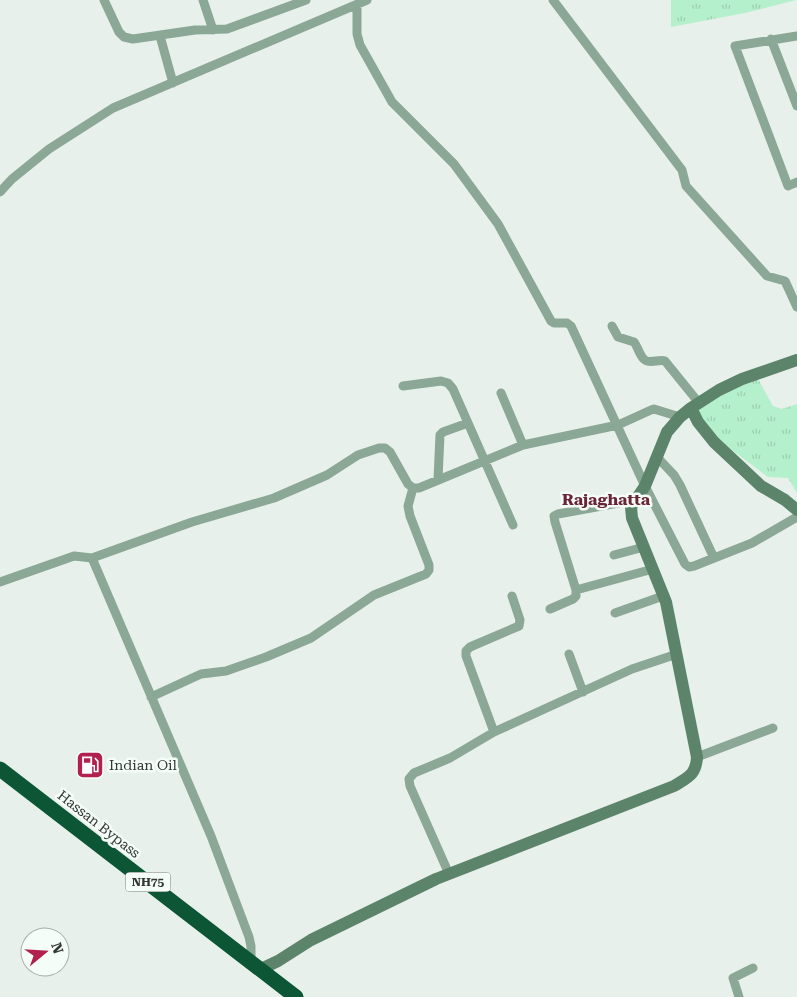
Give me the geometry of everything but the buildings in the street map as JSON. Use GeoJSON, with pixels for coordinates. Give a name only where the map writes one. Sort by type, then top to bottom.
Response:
{"type":"FeatureCollection","features":[{"type":"Feature","properties":{"kind":"highway","name":"Hassan Bypass"},"geometry":{"type":"LineString","coordinates":[[0,769],[296,997]]}},
{"type":"Feature","properties":{"kind":"street"},"geometry":{"type":"LineString","coordinates":[[104,0],[119,32],[124,37],[133,39],[195,30],[227,29],[306,0]]}},
{"type":"Feature","properties":{"kind":"street"},"geometry":{"type":"LineString","coordinates":[[204,0],[213,30]]}},
{"type":"Feature","properties":{"kind":"street"},"geometry":{"type":"LineString","coordinates":[[0,192],[12,179],[49,149],[113,108],[367,0]]}},
{"type":"Feature","properties":{"kind":"street"},"geometry":{"type":"LineString","coordinates":[[553,0],[682,170],[686,186],[767,276],[785,281],[797,307]]}},
{"type":"Feature","properties":{"kind":"street"},"geometry":{"type":"LineString","coordinates":[[357,5],[357,34],[360,45],[392,102],[454,164],[498,224],[551,321],[557,324],[567,322],[571,326],[645,486],[685,564],[689,567],[694,566],[758,541],[797,517]]}},
{"type":"Feature","properties":{"kind":"street"},"geometry":{"type":"LineString","coordinates":[[160,36],[173,82]]}},
{"type":"Feature","properties":{"kind":"street"},"geometry":{"type":"LineString","coordinates":[[797,36],[735,46],[788,186],[797,182]]}},
{"type":"Feature","properties":{"kind":"street"},"geometry":{"type":"LineString","coordinates":[[771,39],[797,106]]}},
{"type":"Feature","properties":{"kind":"street"},"geometry":{"type":"LineString","coordinates":[[612,326],[618,337],[634,342],[647,362],[665,361],[695,406],[698,422],[714,442],[761,486],[785,500],[797,510]]}},
{"type":"Feature","properties":{"kind":"street"},"geometry":{"type":"LineString","coordinates":[[92,558],[211,836],[249,937],[256,965],[278,961],[311,940],[449,874],[674,786],[691,775],[697,766],[698,756],[674,634],[663,596],[632,518],[631,507],[645,486],[667,432],[680,418],[719,390],[742,379],[797,360]]}},
{"type":"Feature","properties":{"kind":"street"},"geometry":{"type":"LineString","coordinates":[[403,386],[441,381],[448,383],[453,389],[513,525]]}},
{"type":"Feature","properties":{"kind":"street"},"geometry":{"type":"LineString","coordinates":[[501,393],[523,445]]}},
{"type":"Feature","properties":{"kind":"street"},"geometry":{"type":"LineString","coordinates":[[0,582],[74,556],[92,558],[192,522],[274,498],[327,475],[358,455],[379,448],[385,448],[390,452],[408,484],[413,488],[419,488],[523,445],[618,425],[654,409],[680,418]]}},
{"type":"Feature","properties":{"kind":"street"},"geometry":{"type":"LineString","coordinates":[[438,479],[440,435],[443,432],[468,423]]}},
{"type":"Feature","properties":{"kind":"street"},"geometry":{"type":"LineString","coordinates":[[657,456],[674,475],[680,485],[714,558]]}},
{"type":"Feature","properties":{"kind":"street"},"geometry":{"type":"LineString","coordinates":[[151,696],[201,674],[226,671],[311,638],[374,595],[426,574],[429,570],[429,565],[408,506],[413,488]]}},
{"type":"Feature","properties":{"kind":"street"},"geometry":{"type":"LineString","coordinates":[[550,609],[576,596],[576,590],[554,516],[635,500]]}},
{"type":"Feature","properties":{"kind":"street"},"geometry":{"type":"LineString","coordinates":[[614,555],[644,547]]}},
{"type":"Feature","properties":{"kind":"street"},"geometry":{"type":"LineString","coordinates":[[576,590],[653,569]]}},
{"type":"Feature","properties":{"kind":"street"},"geometry":{"type":"LineString","coordinates":[[494,732],[466,656],[466,651],[470,647],[519,626],[520,620],[512,596]]}},
{"type":"Feature","properties":{"kind":"street"},"geometry":{"type":"LineString","coordinates":[[615,613],[663,596]]}},
{"type":"Feature","properties":{"kind":"street"},"geometry":{"type":"LineString","coordinates":[[569,654],[583,692]]}},
{"type":"Feature","properties":{"kind":"street"},"geometry":{"type":"LineString","coordinates":[[449,874],[410,786],[409,779],[414,773],[450,758],[494,732],[632,669],[677,654]]}},
{"type":"Feature","properties":{"kind":"street"},"geometry":{"type":"LineString","coordinates":[[698,756],[773,728]]}},
{"type":"Feature","properties":{"kind":"street"},"geometry":{"type":"LineString","coordinates":[[739,997],[733,978],[753,968]]}},
{"type":"Feature","properties":{"kind":"green space"},"geometry":{"type":"Polygon","coordinates":[[[671,0],[796,0],[745,13],[671,27],[671,0]]]}},
{"type":"Feature","properties":{"kind":"green space"},"geometry":{"type":"Polygon","coordinates":[[[758,379],[773,406],[782,409],[797,404],[797,493],[788,478],[768,477],[720,441],[704,422],[698,409],[736,386],[758,379]]]}},
{"type":"Feature","properties":{"kind":"place","name":"Indian Oil"},"geometry":{"type":"Point","coordinates":[90,765]}},
{"type":"Feature","properties":{"kind":"district","name":"Rajaghatta"},"geometry":{"type":"Point","coordinates":[606,499]}}]}
